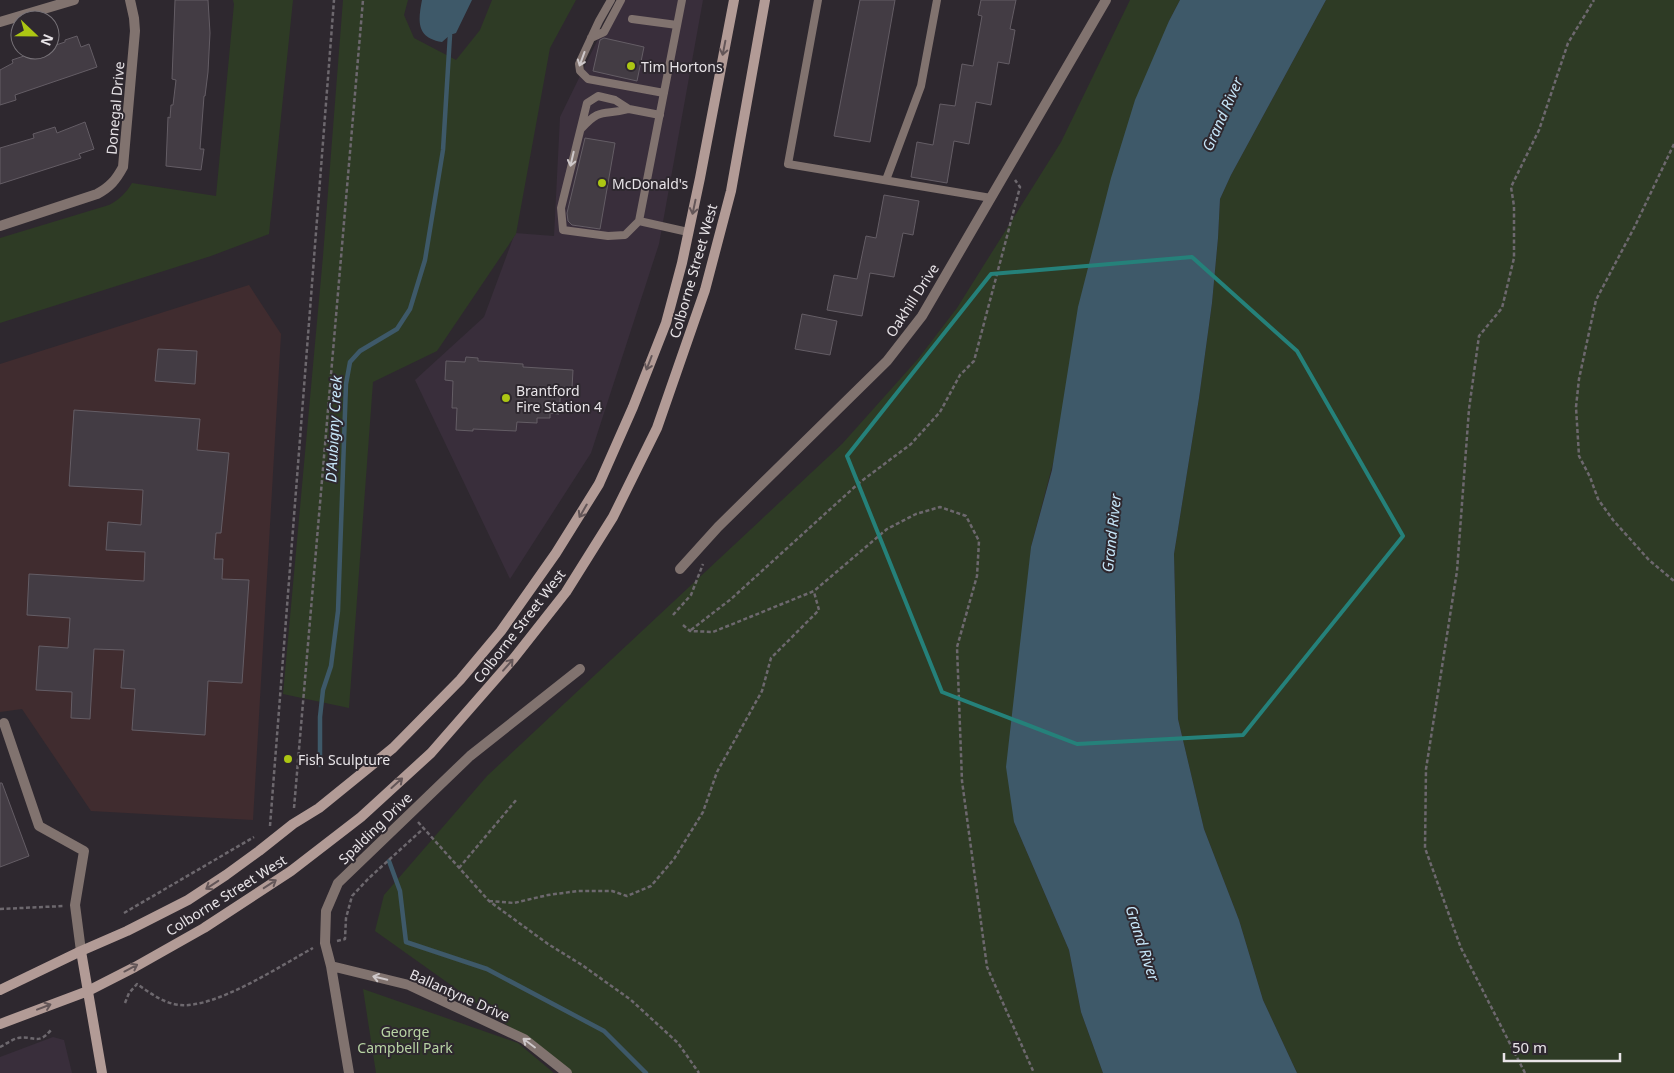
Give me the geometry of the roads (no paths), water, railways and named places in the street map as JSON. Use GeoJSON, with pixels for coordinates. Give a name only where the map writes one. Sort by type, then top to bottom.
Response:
{"type":"FeatureCollection","features":[{"type":"Feature","properties":{"kind":"main road","name":"Colborne Street West"},"geometry":{"type":"LineString","coordinates":[[0,990],[127,931],[188,900],[259,851],[293,824],[319,808],[393,748],[460,680],[502,632],[556,553],[599,484],[633,408],[666,323],[688,232],[734,0]]}},
{"type":"Feature","properties":{"kind":"main road","name":"Colborne Street West"},"geometry":{"type":"LineString","coordinates":[[0,1024],[88,991],[135,967],[204,928],[291,871],[360,817],[431,753],[514,658],[566,592],[613,517],[657,428],[705,290],[731,192],[765,0]]}},
{"type":"Feature","properties":{"kind":"main road"},"geometry":{"type":"LineString","coordinates":[[81,951],[102,1073]]}},
{"type":"Feature","properties":{"kind":"street"},"geometry":{"type":"LineString","coordinates":[[0,22],[74,0]]}},
{"type":"Feature","properties":{"kind":"street","name":"Donegal Drive"},"geometry":{"type":"LineString","coordinates":[[0,226],[97,194],[107,189],[116,180],[123,167],[134,41],[134,18],[130,0]]}},
{"type":"Feature","properties":{"kind":"street","name":"Oakhill Drive"},"geometry":{"type":"LineString","coordinates":[[680,569],[718,527],[887,361],[922,316],[1106,0]]}},
{"type":"Feature","properties":{"kind":"street","name":"Spalding Drive"},"geometry":{"type":"LineString","coordinates":[[349,1073],[331,966],[325,943],[326,910],[338,882],[470,756],[580,669]]}},
{"type":"Feature","properties":{"kind":"street"},"geometry":{"type":"LineString","coordinates":[[4,723],[39,826],[84,851],[75,905],[81,951]]}},
{"type":"Feature","properties":{"kind":"street","name":"Ballantyne Drive"},"geometry":{"type":"LineString","coordinates":[[331,966],[410,985],[524,1039],[567,1073]]}},
{"type":"Feature","properties":{"kind":"lane"},"geometry":{"type":"LineString","coordinates":[[611,0],[579,64],[580,72],[586,77],[664,93]]}},
{"type":"Feature","properties":{"kind":"lane"},"geometry":{"type":"LineString","coordinates":[[591,38],[604,32],[621,0]]}},
{"type":"Feature","properties":{"kind":"lane"},"geometry":{"type":"LineString","coordinates":[[660,115],[629,109],[615,100],[598,96],[587,102],[561,208],[563,230],[608,236],[625,235],[639,221],[678,25],[682,0]]}},
{"type":"Feature","properties":{"kind":"lane"},"geometry":{"type":"LineString","coordinates":[[818,0],[788,164],[991,198]]}},
{"type":"Feature","properties":{"kind":"lane"},"geometry":{"type":"LineString","coordinates":[[886,180],[921,86],[937,0]]}},
{"type":"Feature","properties":{"kind":"lane"},"geometry":{"type":"LineString","coordinates":[[632,18],[678,25]]}},
{"type":"Feature","properties":{"kind":"lane"},"geometry":{"type":"LineString","coordinates":[[579,132],[592,117],[604,112],[629,109]]}},
{"type":"Feature","properties":{"kind":"lane"},"geometry":{"type":"LineString","coordinates":[[639,221],[688,232]]}},
{"type":"Feature","properties":{"kind":"water"},"geometry":{"type":"Polygon","coordinates":[[[422,0],[472,0],[456,33],[450,35],[442,42],[427,37],[423,32],[420,21],[422,0]]]}},
{"type":"Feature","properties":{"kind":"water","name":"Grand River"},"geometry":{"type":"Polygon","coordinates":[[[1180,0],[1326,0],[1231,175],[1220,199],[1212,303],[1174,554],[1178,719],[1204,829],[1239,920],[1263,1000],[1297,1073],[1103,1073],[1081,1012],[1069,950],[1014,822],[1006,767],[1031,547],[1052,470],[1078,307],[1111,178],[1135,100],[1180,0]]]}},
{"type":"Feature","properties":{"kind":"waterway","name":"D'Aubigny Creek"},"geometry":{"type":"LineString","coordinates":[[320,765],[320,717],[323,690],[331,666],[338,611],[346,384],[350,362],[360,351],[397,329],[410,309],[425,260],[443,150],[450,35]]}},
{"type":"Feature","properties":{"kind":"waterway"},"geometry":{"type":"LineString","coordinates":[[389,861],[400,891],[406,942],[487,969],[604,1031],[646,1073]]}},
{"type":"Feature","properties":{"kind":"place","name":"Tim Hortons"},"geometry":{"type":"Point","coordinates":[631,66]}},
{"type":"Feature","properties":{"kind":"place","name":"McDonald's"},"geometry":{"type":"Point","coordinates":[602,183]}},
{"type":"Feature","properties":{"kind":"place","name":"Brantford Fire Station 4"},"geometry":{"type":"Point","coordinates":[506,398]}},
{"type":"Feature","properties":{"kind":"place","name":"Fish Sculpture"},"geometry":{"type":"Point","coordinates":[288,759]}},
{"type":"Feature","properties":{"kind":"park label","name":"George Campbell Park"},"geometry":{"type":"Point","coordinates":[405,1040]}}]}
